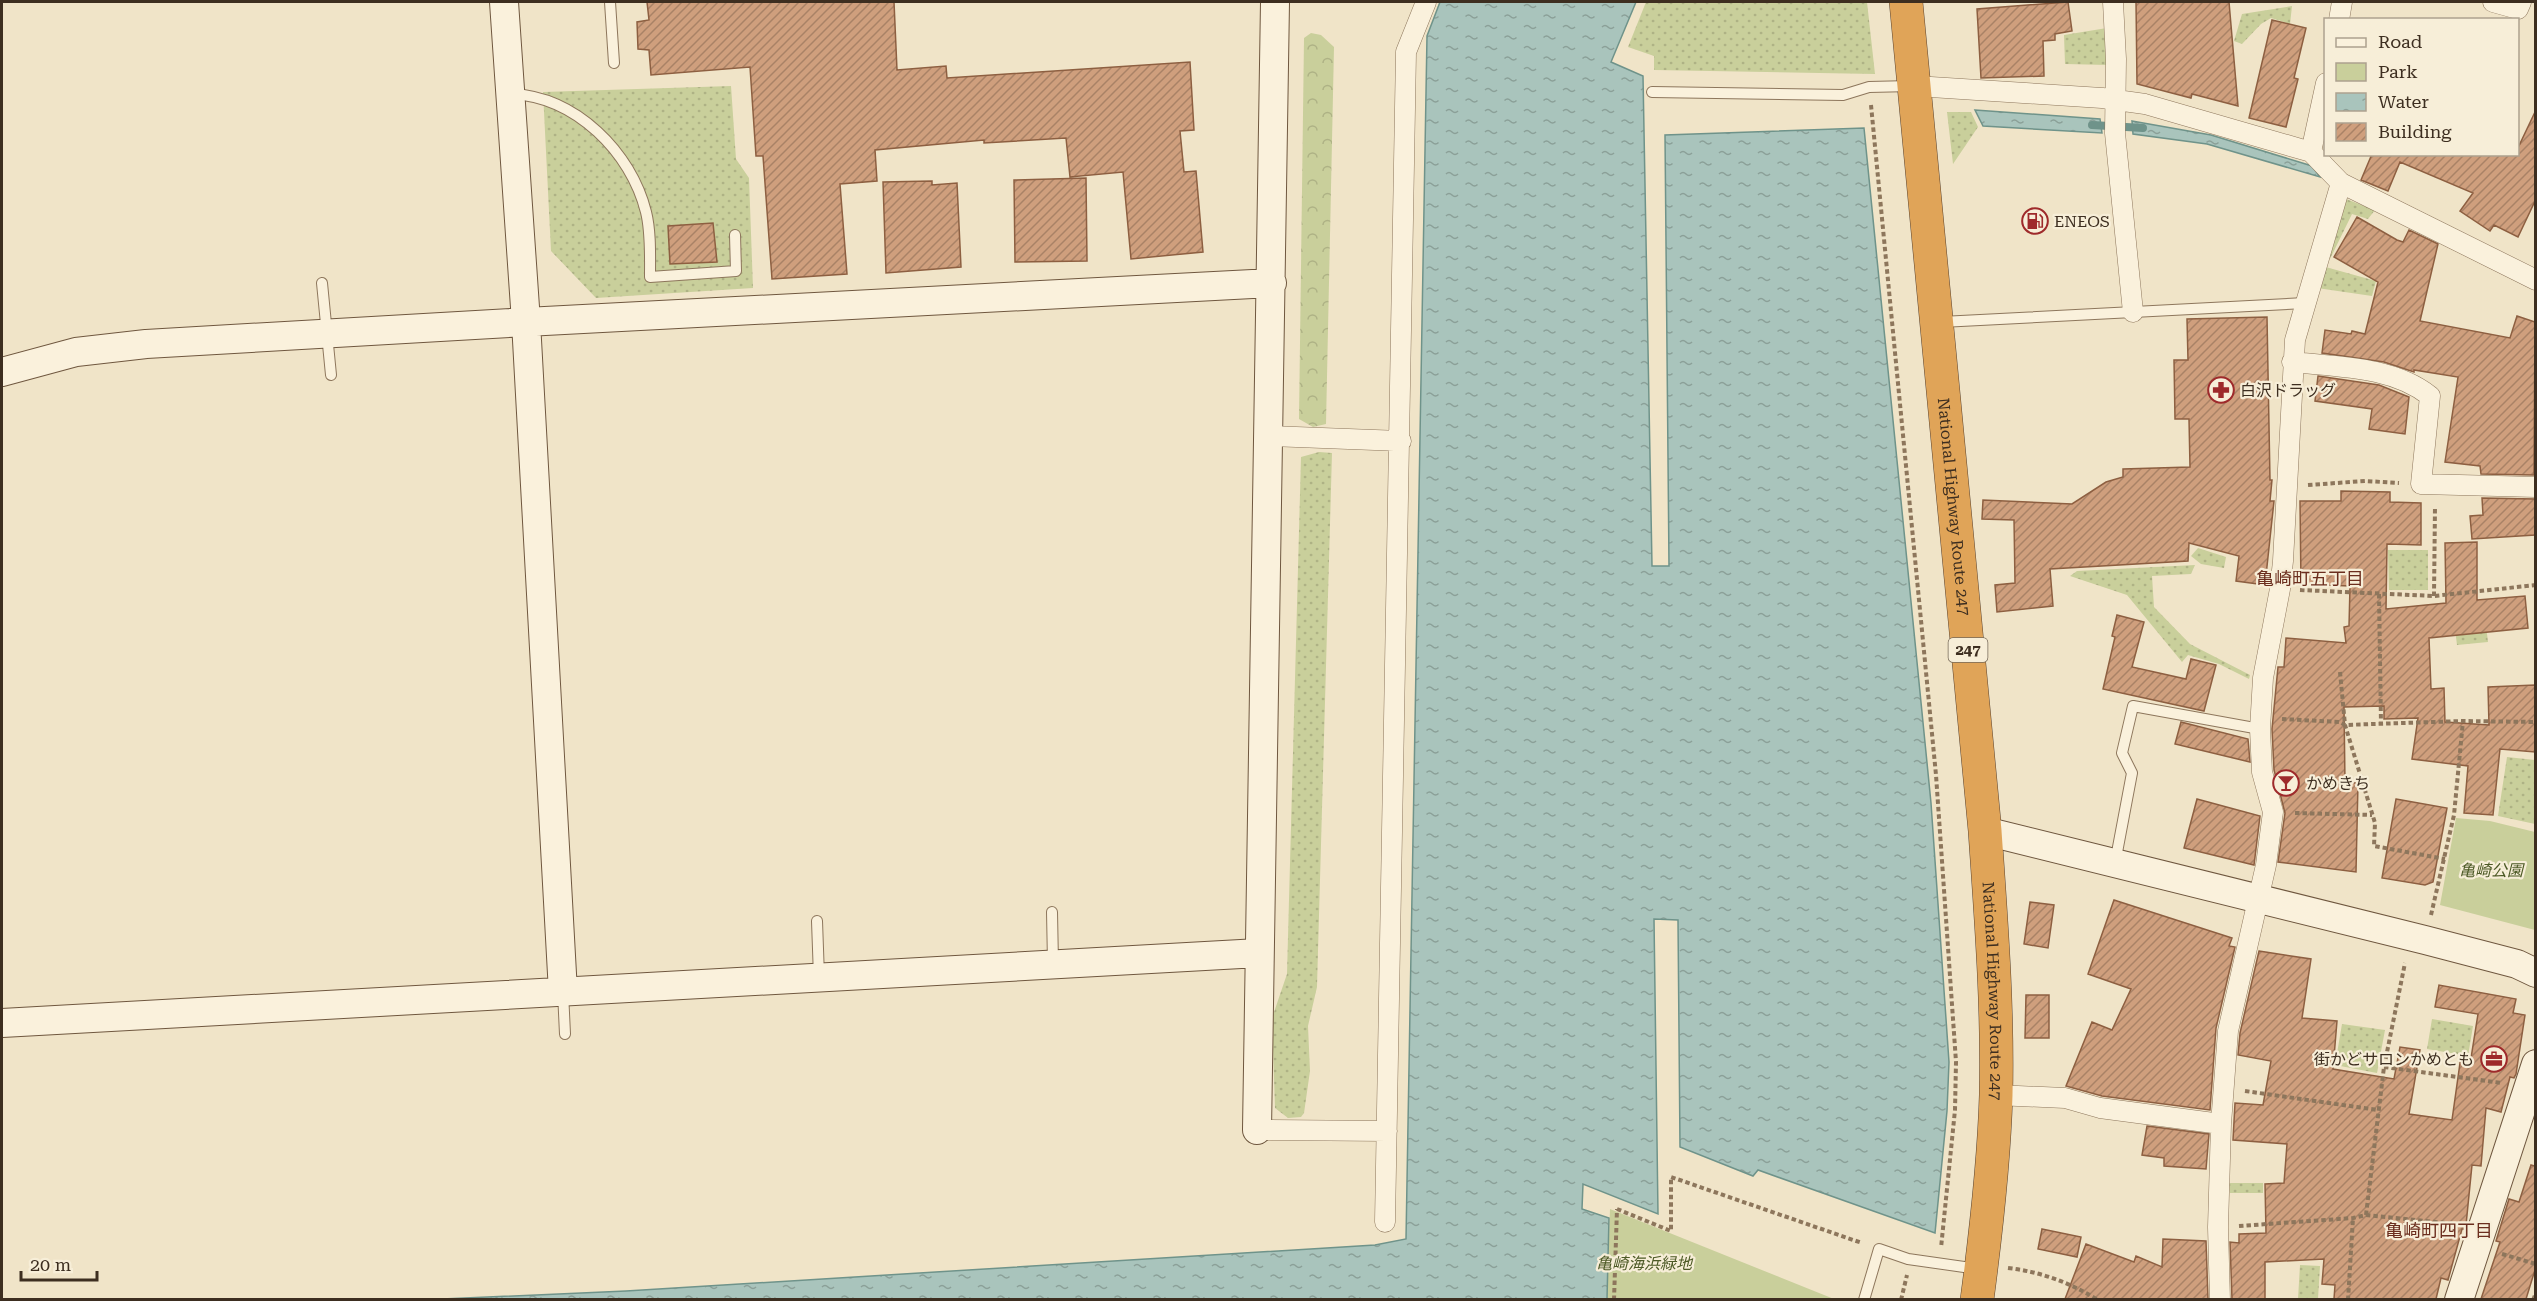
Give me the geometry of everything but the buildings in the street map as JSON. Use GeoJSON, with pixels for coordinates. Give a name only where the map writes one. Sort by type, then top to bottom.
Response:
{"type":"FeatureCollection","features":[{"type":"Feature","properties":{"kind":"highway","name":"National Highway Route 247"},"geometry":{"type":"LineString","coordinates":[[1906,2],[1985,831],[1994,963],[1996,1095],[1987,1279]]}},
{"type":"Feature","properties":{"kind":"street"},"geometry":{"type":"LineString","coordinates":[[504,2],[526,322],[563,992]]}},
{"type":"Feature","properties":{"kind":"street"},"geometry":{"type":"LineString","coordinates":[[1275,2],[1257,1130],[1387,1131]]}},
{"type":"Feature","properties":{"kind":"street"},"geometry":{"type":"LineString","coordinates":[[1385,1222],[1401,441],[1406,52],[1426,2]]}},
{"type":"Feature","properties":{"kind":"street"},"geometry":{"type":"LineString","coordinates":[[2113,2],[2115,131],[2133,312]]}},
{"type":"Feature","properties":{"kind":"street"},"geometry":{"type":"LineString","coordinates":[[2339,18],[2342,2]]}},
{"type":"Feature","properties":{"kind":"street"},"geometry":{"type":"LineString","coordinates":[[2493,2],[2518,9],[2521,2]]}},
{"type":"Feature","properties":{"kind":"street"},"geometry":{"type":"LineString","coordinates":[[1915,86],[2115,104],[2145,104],[2311,152],[2341,183],[2535,280]]}},
{"type":"Feature","properties":{"kind":"street"},"geometry":{"type":"LineString","coordinates":[[2311,152],[2324,88]]}},
{"type":"Feature","properties":{"kind":"street"},"geometry":{"type":"LineString","coordinates":[[2220,1299],[2218,1227],[2220,1124],[2228,1031],[2266,865],[2273,812],[2262,772],[2260,724],[2263,678],[2280,589],[2292,362],[2305,303],[2341,183]]}},
{"type":"Feature","properties":{"kind":"street"},"geometry":{"type":"LineString","coordinates":[[2,372],[76,352],[146,344],[1272,283]]}},
{"type":"Feature","properties":{"kind":"street"},"geometry":{"type":"LineString","coordinates":[[2292,362],[2367,370],[2415,384],[2430,396],[2428,485],[2535,487]]}},
{"type":"Feature","properties":{"kind":"street"},"geometry":{"type":"LineString","coordinates":[[1269,436],[1401,441]]}},
{"type":"Feature","properties":{"kind":"street"},"geometry":{"type":"LineString","coordinates":[[1985,831],[2425,940],[2517,964],[2535,972]]}},
{"type":"Feature","properties":{"kind":"street"},"geometry":{"type":"LineString","coordinates":[[2,1023],[1259,952]]}},
{"type":"Feature","properties":{"kind":"street"},"geometry":{"type":"LineString","coordinates":[[2459,1299],[2535,1064]]}},
{"type":"Feature","properties":{"kind":"street"},"geometry":{"type":"LineString","coordinates":[[1996,1095],[2064,1098],[2100,1108],[2220,1124]]}},
{"type":"Feature","properties":{"kind":"lane"},"geometry":{"type":"LineString","coordinates":[[610,2],[614,63]]}},
{"type":"Feature","properties":{"kind":"lane"},"geometry":{"type":"LineString","coordinates":[[1652,92],[1843,96],[1869,87],[1915,86]]}},
{"type":"Feature","properties":{"kind":"lane"},"geometry":{"type":"LineString","coordinates":[[511,94],[535,96],[563,107],[610,143],[625,162],[637,185],[647,214],[650,277],[736,271],[735,236]]}},
{"type":"Feature","properties":{"kind":"lane"},"geometry":{"type":"LineString","coordinates":[[322,283],[331,375]]}},
{"type":"Feature","properties":{"kind":"lane"},"geometry":{"type":"LineString","coordinates":[[1937,322],[2305,303]]}},
{"type":"Feature","properties":{"kind":"lane"},"geometry":{"type":"LineString","coordinates":[[2114,863],[2132,772],[2122,753],[2133,706],[2260,724]]}},
{"type":"Feature","properties":{"kind":"lane"},"geometry":{"type":"LineString","coordinates":[[1052,912],[1053,964]]}},
{"type":"Feature","properties":{"kind":"lane"},"geometry":{"type":"LineString","coordinates":[[817,921],[819,977]]}},
{"type":"Feature","properties":{"kind":"lane"},"geometry":{"type":"LineString","coordinates":[[563,992],[564,1034]]}},
{"type":"Feature","properties":{"kind":"lane"},"geometry":{"type":"LineString","coordinates":[[1864,1299],[1879,1250],[1987,1279]]}},
{"type":"Feature","properties":{"kind":"path"},"geometry":{"type":"LineString","coordinates":[[1869,87],[1935,763],[1956,1062],[1955,1110],[1941,1251],[1950,1252]]}},
{"type":"Feature","properties":{"kind":"path"},"geometry":{"type":"LineString","coordinates":[[2286,485],[2329,485],[2365,481],[2428,485],[2434,596]]}},
{"type":"Feature","properties":{"kind":"path"},"geometry":{"type":"LineString","coordinates":[[2280,589],[2434,596],[2535,585]]}},
{"type":"Feature","properties":{"kind":"path"},"geometry":{"type":"LineString","coordinates":[[2379,594],[2381,724]]}},
{"type":"Feature","properties":{"kind":"path"},"geometry":{"type":"LineString","coordinates":[[2340,672],[2345,725],[2375,823],[2374,846],[2445,859]]}},
{"type":"Feature","properties":{"kind":"path"},"geometry":{"type":"LineString","coordinates":[[2425,940],[2454,815],[2463,721]]}},
{"type":"Feature","properties":{"kind":"path"},"geometry":{"type":"LineString","coordinates":[[2260,724],[2535,722]]}},
{"type":"Feature","properties":{"kind":"path"},"geometry":{"type":"LineString","coordinates":[[2273,812],[2372,815]]}},
{"type":"Feature","properties":{"kind":"path"},"geometry":{"type":"LineString","coordinates":[[2366,1215],[2384,1067],[2405,963]]}},
{"type":"Feature","properties":{"kind":"path"},"geometry":{"type":"LineString","coordinates":[[2384,1067],[2505,1083]]}},
{"type":"Feature","properties":{"kind":"path"},"geometry":{"type":"LineString","coordinates":[[2224,1088],[2378,1110]]}},
{"type":"Feature","properties":{"kind":"path"},"geometry":{"type":"LineString","coordinates":[[1614,1299],[1617,1209],[1671,1231],[1671,1177],[1879,1250]]}},
{"type":"Feature","properties":{"kind":"path"},"geometry":{"type":"LineString","coordinates":[[2218,1227],[2353,1218],[2366,1215],[2460,1225]]}},
{"type":"Feature","properties":{"kind":"path"},"geometry":{"type":"LineString","coordinates":[[2348,1299],[2353,1218]]}},
{"type":"Feature","properties":{"kind":"path"},"geometry":{"type":"LineString","coordinates":[[2494,1252],[2535,1264]]}},
{"type":"Feature","properties":{"kind":"path"},"geometry":{"type":"LineString","coordinates":[[1987,1279],[2039,1272],[2098,1299]]}},
{"type":"Feature","properties":{"kind":"path"},"geometry":{"type":"LineString","coordinates":[[2533,1299],[2535,1293]]}},
{"type":"Feature","properties":{"kind":"green space"},"geometry":{"type":"Polygon","coordinates":[[[1646,2],[1867,2],[1875,74],[1654,70],[1654,56],[1628,47],[1646,2]]]}},
{"type":"Feature","properties":{"kind":"green space"},"geometry":{"type":"Polygon","coordinates":[[[2292,6],[2290,24],[2271,18],[2261,24],[2242,44],[2234,41],[2242,14],[2292,6]]]}},
{"type":"Feature","properties":{"kind":"green space"},"geometry":{"type":"Polygon","coordinates":[[[2107,28],[2108,65],[2065,64],[2064,35],[2107,28]]]}},
{"type":"Feature","properties":{"kind":"green space"},"geometry":{"type":"Polygon","coordinates":[[[1311,33],[1321,35],[1334,47],[1326,424],[1313,427],[1299,419],[1304,38],[1311,33]]]}},
{"type":"Feature","properties":{"kind":"green space"},"geometry":{"type":"Polygon","coordinates":[[[731,86],[736,159],[749,178],[753,288],[596,298],[551,251],[543,92],[731,86]]]}},
{"type":"Feature","properties":{"kind":"green space"},"geometry":{"type":"Polygon","coordinates":[[[1947,112],[1971,112],[1978,127],[1953,164],[1947,112]]]}},
{"type":"Feature","properties":{"kind":"green space"},"geometry":{"type":"Polygon","coordinates":[[[2346,199],[2375,210],[2368,219],[2352,214],[2330,259],[2324,257],[2346,199]]]}},
{"type":"Feature","properties":{"kind":"green space"},"geometry":{"type":"Polygon","coordinates":[[[2322,266],[2376,281],[2372,296],[2317,288],[2322,266]]]}},
{"type":"Feature","properties":{"kind":"green space"},"geometry":{"type":"Polygon","coordinates":[[[1319,452],[1332,453],[1317,987],[1308,1026],[1310,1071],[1304,1113],[1301,1117],[1288,1118],[1275,1108],[1272,1018],[1287,974],[1301,457],[1319,452]]]}},
{"type":"Feature","properties":{"kind":"green space"},"geometry":{"type":"Polygon","coordinates":[[[2198,548],[2226,557],[2224,568],[2201,564],[2191,556],[2198,548]]]}},
{"type":"Feature","properties":{"kind":"green space"},"geometry":{"type":"Polygon","coordinates":[[[2388,550],[2428,550],[2428,590],[2389,590],[2388,550]]]}},
{"type":"Feature","properties":{"kind":"green space"},"geometry":{"type":"Polygon","coordinates":[[[2195,565],[2191,574],[2152,576],[2154,607],[2190,644],[2250,675],[2249,679],[2219,664],[2188,655],[2182,662],[2127,595],[2070,576],[2077,571],[2195,565]]]}},
{"type":"Feature","properties":{"kind":"green space"},"geometry":{"type":"Polygon","coordinates":[[[2485,617],[2488,642],[2457,645],[2454,621],[2485,617]]]}},
{"type":"Feature","properties":{"kind":"green space"},"geometry":{"type":"Polygon","coordinates":[[[2507,757],[2535,760],[2535,824],[2498,816],[2507,757]]]}},
{"type":"Feature","properties":{"kind":"green space","name":"亀崎公園"},"geometry":{"type":"Polygon","coordinates":[[[2456,818],[2490,821],[2535,832],[2535,930],[2440,905],[2456,818]]]}},
{"type":"Feature","properties":{"kind":"green space"},"geometry":{"type":"Polygon","coordinates":[[[2432,1019],[2473,1026],[2468,1056],[2427,1049],[2432,1019]]]}},
{"type":"Feature","properties":{"kind":"green space"},"geometry":{"type":"Polygon","coordinates":[[[2342,1024],[2385,1030],[2377,1073],[2335,1065],[2342,1024]]]}},
{"type":"Feature","properties":{"kind":"green space"},"geometry":{"type":"Polygon","coordinates":[[[2229,1183],[2263,1183],[2263,1193],[2230,1193],[2229,1183]]]}},
{"type":"Feature","properties":{"kind":"green space","name":"亀崎海浜緑地"},"geometry":{"type":"Polygon","coordinates":[[[1610,1209],[1834,1299],[1607,1300],[1610,1209]]]}},
{"type":"Feature","properties":{"kind":"green space"},"geometry":{"type":"Polygon","coordinates":[[[2300,1265],[2320,1266],[2318,1299],[2298,1299],[2300,1265]]]}},
{"type":"Feature","properties":{"kind":"water"},"geometry":{"type":"Polygon","coordinates":[[[1440,2],[1636,2],[1611,62],[1643,76],[1652,566],[1669,566],[1665,135],[1864,128],[1931,803],[1949,1062],[1947,1111],[1935,1233],[1758,1170],[1753,1176],[1680,1147],[1678,920],[1654,919],[1658,1214],[1583,1184],[1582,1209],[1609,1218],[1607,1299],[442,1299],[626,1291],[1375,1245],[1406,1239],[1427,36],[1440,2]]]}},
{"type":"Feature","properties":{"kind":"water"},"geometry":{"type":"Polygon","coordinates":[[[1975,110],[2100,119],[2102,133],[1983,126],[1975,110]]]}},
{"type":"Feature","properties":{"kind":"water"},"geometry":{"type":"Polygon","coordinates":[[[2132,121],[2211,135],[2312,166],[2320,177],[2207,144],[2133,134],[2132,121]]]}},
{"type":"Feature","properties":{"kind":"waterway"},"geometry":{"type":"LineString","coordinates":[[2092,125],[2143,128]]}},
{"type":"Feature","properties":{"kind":"place","name":"ENEOS"},"geometry":{"type":"Point","coordinates":[2035,221]}},
{"type":"Feature","properties":{"kind":"place","name":"白沢ドラッグ"},"geometry":{"type":"Point","coordinates":[2221,390]}},
{"type":"Feature","properties":{"kind":"place","name":"かめきち"},"geometry":{"type":"Point","coordinates":[2286,783]}},
{"type":"Feature","properties":{"kind":"place","name":"街かどサロンかめとも"},"geometry":{"type":"Point","coordinates":[2494,1059]}},
{"type":"Feature","properties":{"kind":"district","name":"亀崎町五丁目"},"geometry":{"type":"Point","coordinates":[2310,578]}},
{"type":"Feature","properties":{"kind":"district","name":"亀崎町四丁目"},"geometry":{"type":"Point","coordinates":[2439,1230]}}]}
